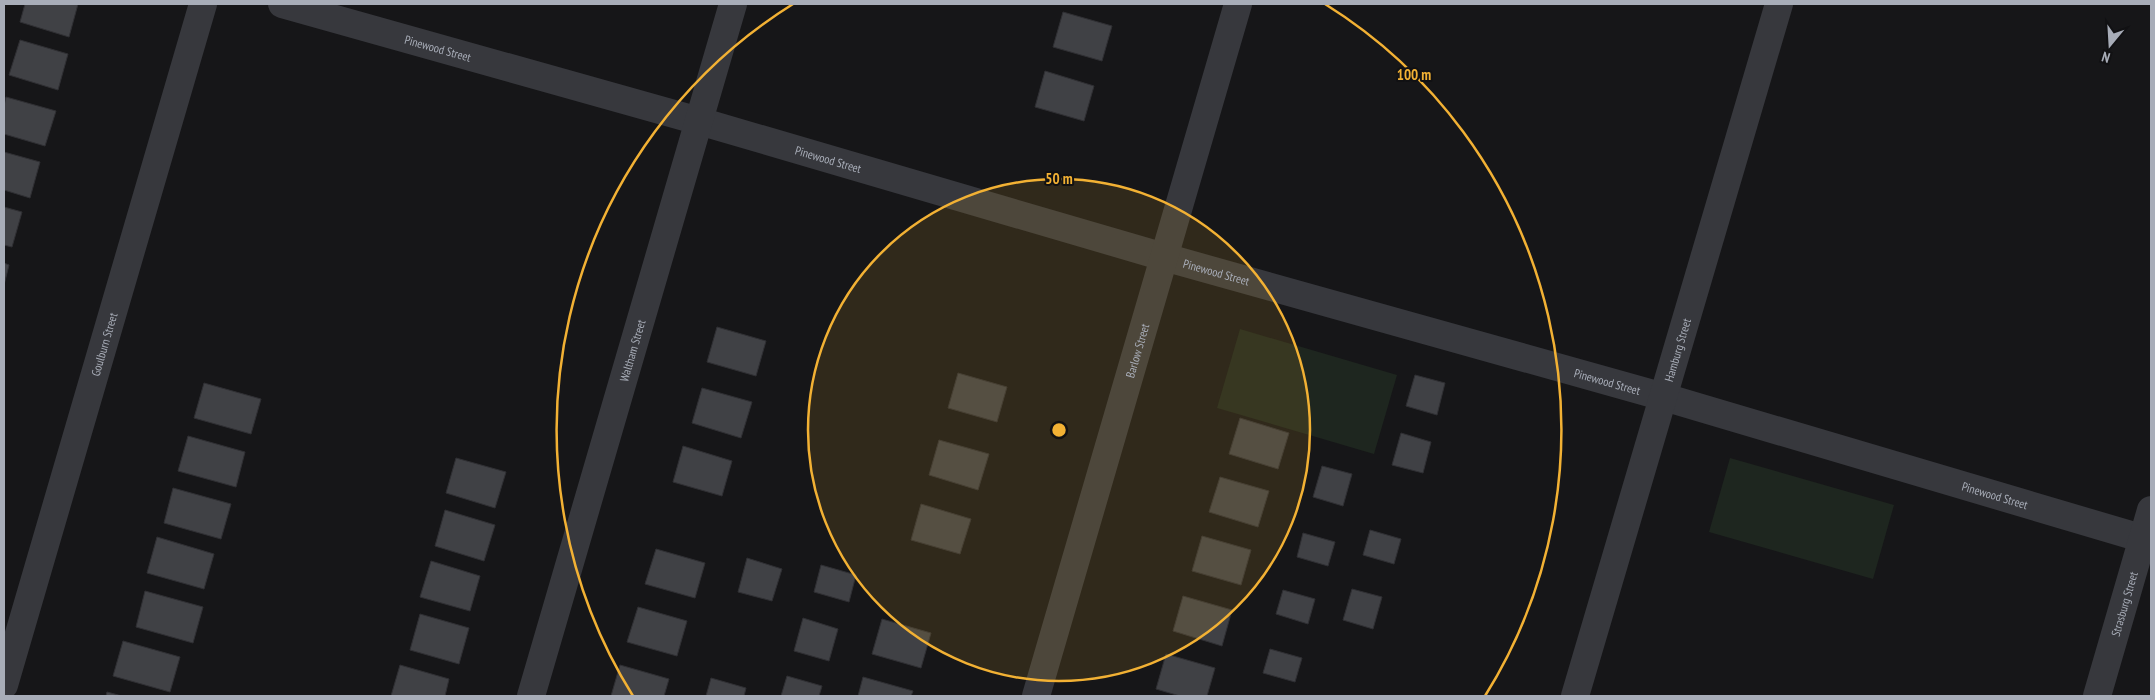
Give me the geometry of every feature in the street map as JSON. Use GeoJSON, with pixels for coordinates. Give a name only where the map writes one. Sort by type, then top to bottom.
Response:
{"type":"FeatureCollection","features":[{"type":"Feature","properties":{"kind":"street","name":"Goulburn Street"},"geometry":{"type":"LineString","coordinates":[[4,685],[203,4]]}},
{"type":"Feature","properties":{"kind":"street","name":"Pinewood Street"},"geometry":{"type":"LineString","coordinates":[[282,4],[699,121],[1164,257],[1664,397],[2147,540]]}},
{"type":"Feature","properties":{"kind":"street","name":"Waltham Street"},"geometry":{"type":"LineString","coordinates":[[531,696],[733,4]]}},
{"type":"Feature","properties":{"kind":"street","name":"Barlow Street"},"geometry":{"type":"LineString","coordinates":[[1036,696],[1238,4]]}},
{"type":"Feature","properties":{"kind":"street","name":"Hamburg Street"},"geometry":{"type":"LineString","coordinates":[[1575,696],[1779,4]]}},
{"type":"Feature","properties":{"kind":"street","name":"Strasburg Street"},"geometry":{"type":"LineString","coordinates":[[2096,696],[2147,540],[2151,510]]}},
{"type":"Feature","properties":{"kind":"shaded area"},"geometry":{"type":"Polygon","coordinates":[[[1240,329],[1397,375],[1374,454],[1217,408],[1240,329]]]}},
{"type":"Feature","properties":{"kind":"shaded area"},"geometry":{"type":"Polygon","coordinates":[[[1730,458],[1894,505],[1873,579],[1709,532],[1730,458]]]}},
{"type":"Feature","properties":{"kind":"building"},"geometry":{"type":"Polygon","coordinates":[[[25,4],[78,4],[69,37],[20,22],[25,4]]]}},
{"type":"Feature","properties":{"kind":"building"},"geometry":{"type":"Polygon","coordinates":[[[1063,12],[1112,26],[1102,61],[1053,47],[1063,12]]]}},
{"type":"Feature","properties":{"kind":"building"},"geometry":{"type":"Polygon","coordinates":[[[20,40],[68,54],[58,90],[9,75],[20,40]]]}},
{"type":"Feature","properties":{"kind":"building"},"geometry":{"type":"Polygon","coordinates":[[[1045,71],[1094,86],[1084,121],[1035,107],[1045,71]]]}},
{"type":"Feature","properties":{"kind":"building"},"geometry":{"type":"Polygon","coordinates":[[[6,97],[56,111],[45,146],[4,134],[4,106],[6,97]]]}},
{"type":"Feature","properties":{"kind":"building"},"geometry":{"type":"Polygon","coordinates":[[[4,152],[40,162],[30,198],[4,190],[4,152]]]}},
{"type":"Feature","properties":{"kind":"building"},"geometry":{"type":"Polygon","coordinates":[[[4,207],[22,212],[12,247],[4,245],[4,207]]]}},
{"type":"Feature","properties":{"kind":"building"},"geometry":{"type":"Polygon","coordinates":[[[4,263],[9,265],[4,285],[4,263]]]}},
{"type":"Feature","properties":{"kind":"building"},"geometry":{"type":"Polygon","coordinates":[[[717,327],[766,341],[756,376],[707,362],[717,327]]]}},
{"type":"Feature","properties":{"kind":"building"},"geometry":{"type":"Polygon","coordinates":[[[958,373],[1007,387],[997,422],[948,408],[958,373]]]}},
{"type":"Feature","properties":{"kind":"building"},"geometry":{"type":"Polygon","coordinates":[[[1415,375],[1445,383],[1437,415],[1406,406],[1415,375]]]}},
{"type":"Feature","properties":{"kind":"building"},"geometry":{"type":"Polygon","coordinates":[[[204,383],[261,399],[251,434],[194,418],[204,383]]]}},
{"type":"Feature","properties":{"kind":"building"},"geometry":{"type":"Polygon","coordinates":[[[702,388],[752,402],[741,438],[692,423],[702,388]]]}},
{"type":"Feature","properties":{"kind":"building"},"geometry":{"type":"Polygon","coordinates":[[[1240,418],[1289,433],[1278,469],[1229,454],[1240,418]]]}},
{"type":"Feature","properties":{"kind":"building"},"geometry":{"type":"Polygon","coordinates":[[[1401,433],[1431,442],[1423,473],[1392,465],[1401,433]]]}},
{"type":"Feature","properties":{"kind":"building"},"geometry":{"type":"Polygon","coordinates":[[[188,436],[245,452],[236,487],[178,471],[188,436]]]}},
{"type":"Feature","properties":{"kind":"building"},"geometry":{"type":"Polygon","coordinates":[[[939,440],[989,454],[978,490],[929,475],[939,440]]]}},
{"type":"Feature","properties":{"kind":"building"},"geometry":{"type":"Polygon","coordinates":[[[683,446],[732,461],[722,496],[673,482],[683,446]]]}},
{"type":"Feature","properties":{"kind":"building"},"geometry":{"type":"Polygon","coordinates":[[[456,458],[506,472],[495,508],[446,493],[456,458]]]}},
{"type":"Feature","properties":{"kind":"building"},"geometry":{"type":"Polygon","coordinates":[[[1322,466],[1352,474],[1343,506],[1313,497],[1322,466]]]}},
{"type":"Feature","properties":{"kind":"building"},"geometry":{"type":"Polygon","coordinates":[[[1220,477],[1269,491],[1258,527],[1209,512],[1220,477]]]}},
{"type":"Feature","properties":{"kind":"building"},"geometry":{"type":"Polygon","coordinates":[[[173,488],[231,504],[221,539],[164,523],[173,488]]]}},
{"type":"Feature","properties":{"kind":"building"},"geometry":{"type":"Polygon","coordinates":[[[921,504],[971,519],[960,554],[911,540],[921,504]]]}},
{"type":"Feature","properties":{"kind":"building"},"geometry":{"type":"Polygon","coordinates":[[[445,510],[495,525],[484,561],[435,546],[445,510]]]}},
{"type":"Feature","properties":{"kind":"building"},"geometry":{"type":"Polygon","coordinates":[[[1370,530],[1401,539],[1394,564],[1363,555],[1370,530]]]}},
{"type":"Feature","properties":{"kind":"building"},"geometry":{"type":"Polygon","coordinates":[[[1303,533],[1335,542],[1328,566],[1297,557],[1303,533]]]}},
{"type":"Feature","properties":{"kind":"building"},"geometry":{"type":"Polygon","coordinates":[[[1202,536],[1251,550],[1241,585],[1192,571],[1202,536]]]}},
{"type":"Feature","properties":{"kind":"building"},"geometry":{"type":"Polygon","coordinates":[[[157,537],[214,554],[204,589],[147,573],[157,537]]]}},
{"type":"Feature","properties":{"kind":"building"},"geometry":{"type":"Polygon","coordinates":[[[656,549],[705,563],[695,598],[645,584],[656,549]]]}},
{"type":"Feature","properties":{"kind":"building"},"geometry":{"type":"Polygon","coordinates":[[[747,558],[782,569],[772,601],[738,592],[747,558]]]}},
{"type":"Feature","properties":{"kind":"building"},"geometry":{"type":"Polygon","coordinates":[[[431,561],[480,576],[470,611],[420,597],[431,561]]]}},
{"type":"Feature","properties":{"kind":"building"},"geometry":{"type":"Polygon","coordinates":[[[821,565],[856,575],[849,602],[814,592],[821,565]]]}},
{"type":"Feature","properties":{"kind":"building"},"geometry":{"type":"Polygon","coordinates":[[[1352,589],[1382,597],[1373,629],[1343,620],[1352,589]]]}},
{"type":"Feature","properties":{"kind":"building"},"geometry":{"type":"Polygon","coordinates":[[[1283,590],[1315,599],[1308,624],[1276,614],[1283,590]]]}},
{"type":"Feature","properties":{"kind":"building"},"geometry":{"type":"Polygon","coordinates":[[[145,591],[203,607],[193,643],[136,627],[145,591]]]}},
{"type":"Feature","properties":{"kind":"building"},"geometry":{"type":"Polygon","coordinates":[[[1183,596],[1232,610],[1222,646],[1173,631],[1183,596]]]}},
{"type":"Feature","properties":{"kind":"building"},"geometry":{"type":"Polygon","coordinates":[[[638,607],[687,621],[677,656],[627,642],[638,607]]]}},
{"type":"Feature","properties":{"kind":"building"},"geometry":{"type":"Polygon","coordinates":[[[420,614],[469,628],[459,664],[410,650],[420,614]]]}},
{"type":"Feature","properties":{"kind":"building"},"geometry":{"type":"Polygon","coordinates":[[[803,618],[838,629],[829,661],[794,651],[803,618]]]}},
{"type":"Feature","properties":{"kind":"building"},"geometry":{"type":"Polygon","coordinates":[[[882,619],[931,633],[921,668],[872,654],[882,619]]]}},
{"type":"Feature","properties":{"kind":"building"},"geometry":{"type":"Polygon","coordinates":[[[123,641],[180,657],[170,692],[113,676],[123,641]]]}},
{"type":"Feature","properties":{"kind":"building"},"geometry":{"type":"Polygon","coordinates":[[[1270,649],[1302,658],[1295,682],[1263,673],[1270,649]]]}},
{"type":"Feature","properties":{"kind":"building"},"geometry":{"type":"Polygon","coordinates":[[[1166,654],[1215,668],[1207,696],[1180,696],[1156,689],[1166,654]]]}},
{"type":"Feature","properties":{"kind":"building"},"geometry":{"type":"Polygon","coordinates":[[[400,665],[449,679],[445,696],[391,696],[400,665]]]}},
{"type":"Feature","properties":{"kind":"building"},"geometry":{"type":"Polygon","coordinates":[[[620,665],[669,679],[664,696],[611,696],[620,665]]]}},
{"type":"Feature","properties":{"kind":"building"},"geometry":{"type":"Polygon","coordinates":[[[787,676],[822,686],[819,696],[781,696],[787,676]]]}},
{"type":"Feature","properties":{"kind":"building"},"geometry":{"type":"Polygon","coordinates":[[[863,677],[913,691],[911,696],[858,696],[863,677]]]}},
{"type":"Feature","properties":{"kind":"building"},"geometry":{"type":"Polygon","coordinates":[[[711,678],[746,688],[744,696],[706,696],[711,678]]]}},
{"type":"Feature","properties":{"kind":"building"},"geometry":{"type":"Polygon","coordinates":[[[107,692],[122,696],[106,696],[107,692]]]}}]}
